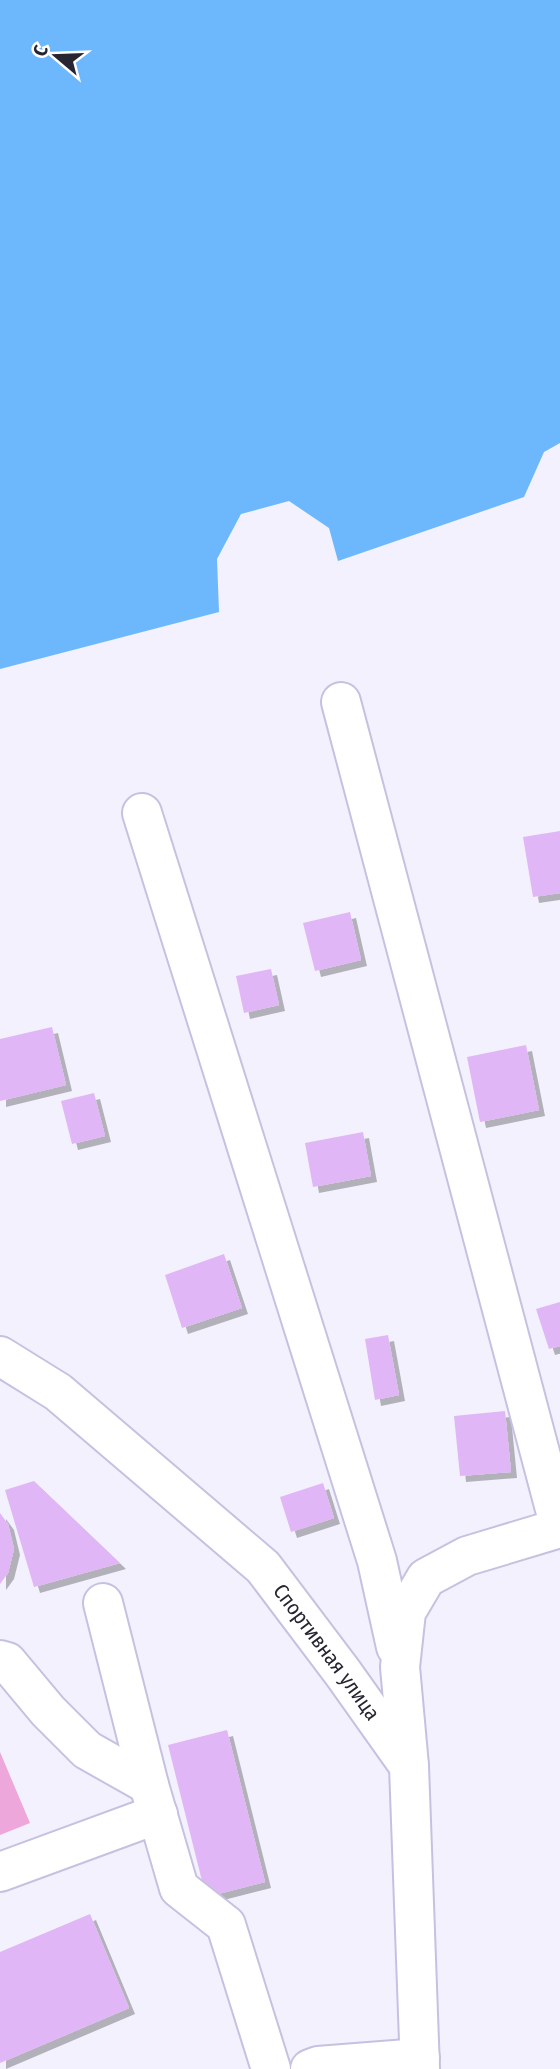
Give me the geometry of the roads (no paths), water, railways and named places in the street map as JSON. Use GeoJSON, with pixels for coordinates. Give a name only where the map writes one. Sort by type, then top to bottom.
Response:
{"type":"FeatureCollection","features":[{"type":"Feature","properties":{"kind":"street"},"geometry":{"type":"LineString","coordinates":[[341,702],[560,1528],[467,1556],[426,1578],[407,1612],[400,1667]]}},
{"type":"Feature","properties":{"kind":"street"},"geometry":{"type":"LineString","coordinates":[[142,813],[377,1561],[400,1667],[408,1766],[420,2063],[318,2066],[310,2069]]}},
{"type":"Feature","properties":{"kind":"street","name":"Спортивная улица"},"geometry":{"type":"LineString","coordinates":[[0,1356],[58,1392],[263,1567],[335,1662],[408,1766]]}},
{"type":"Feature","properties":{"kind":"street"},"geometry":{"type":"LineString","coordinates":[[103,1603],[179,1888],[226,1925],[271,2069]]}},
{"type":"Feature","properties":{"kind":"street"},"geometry":{"type":"LineString","coordinates":[[0,1660],[7,1662],[48,1711],[87,1749],[154,1800]]}},
{"type":"Feature","properties":{"kind":"street"},"geometry":{"type":"LineString","coordinates":[[0,1872],[154,1800]]}},
{"type":"Feature","properties":{"kind":"water"},"geometry":{"type":"Polygon","coordinates":[[[0,0],[560,0],[560,443],[544,452],[524,497],[338,561],[329,528],[289,501],[241,514],[217,559],[219,612],[0,669],[0,0]]]}}]}
